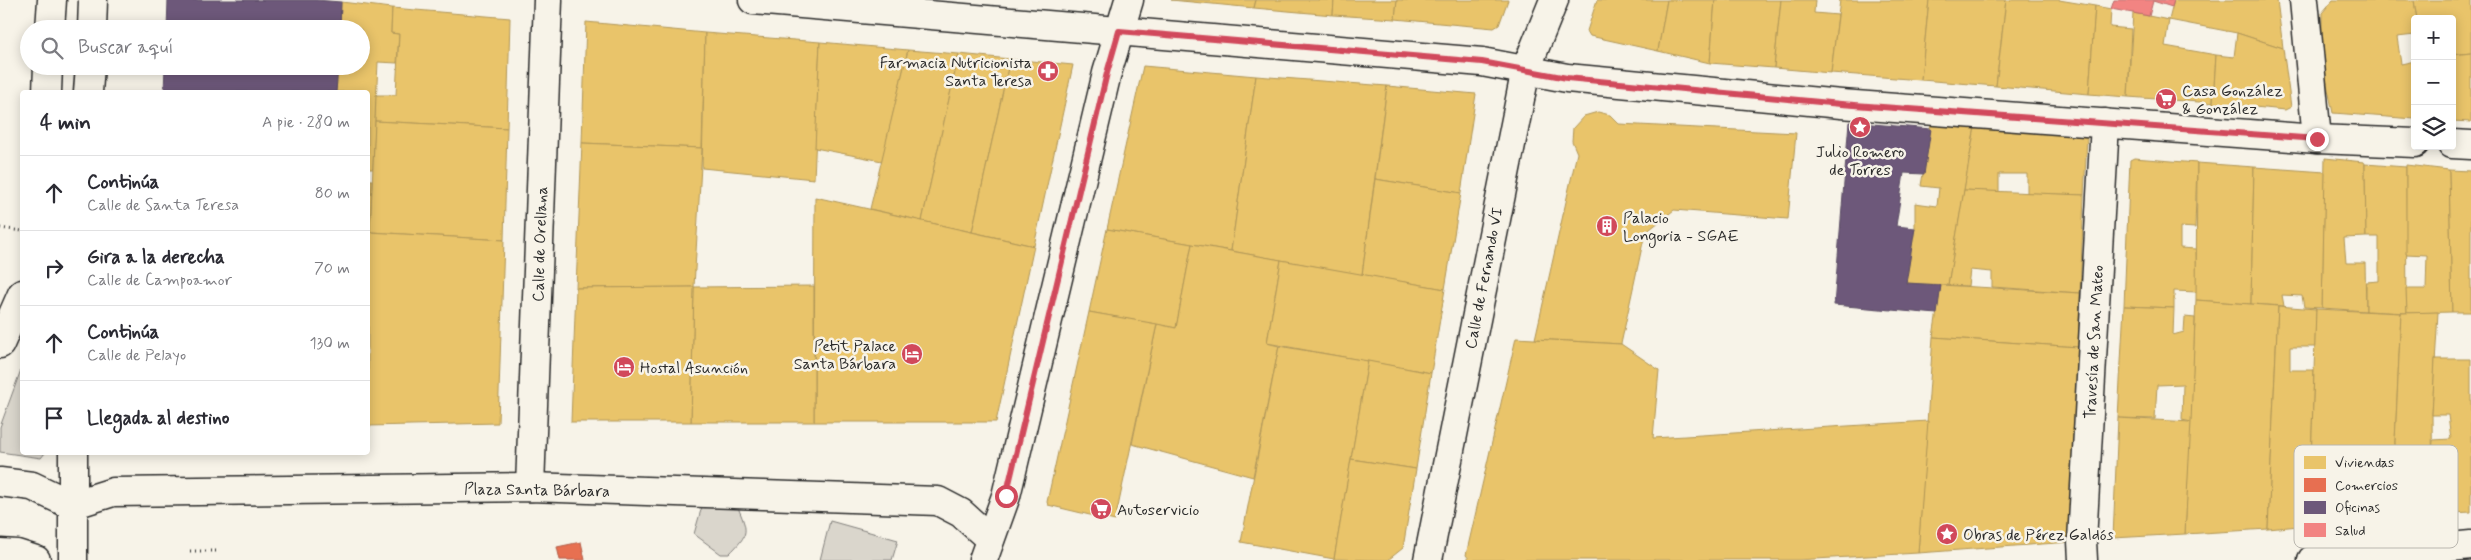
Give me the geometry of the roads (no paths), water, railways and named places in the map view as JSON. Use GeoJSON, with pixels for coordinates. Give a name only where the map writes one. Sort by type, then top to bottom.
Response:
{"type":"FeatureCollection","features":[{"type":"Feature","properties":{"kind":"street"},"geometry":{"type":"LineString","coordinates":[[51,20],[52,0]]}},
{"type":"Feature","properties":{"kind":"street"},"geometry":{"type":"LineString","coordinates":[[92,20],[93,0]]}},
{"type":"Feature","properties":{"kind":"street","name":"Calle de Orellana"},"geometry":{"type":"LineString","coordinates":[[530,487],[548,0]]}},
{"type":"Feature","properties":{"kind":"street"},"geometry":{"type":"LineString","coordinates":[[753,0],[1482,62],[1526,68],[1567,78],[1831,103],[2317,139],[2411,143]]}},
{"type":"Feature","properties":{"kind":"street"},"geometry":{"type":"LineString","coordinates":[[987,550],[1006,496],[1107,73],[1129,0]]}},
{"type":"Feature","properties":{"kind":"street","name":"Calle de Fernando VI"},"geometry":{"type":"LineString","coordinates":[[1428,560],[1526,68],[1554,0]]}},
{"type":"Feature","properties":{"kind":"street"},"geometry":{"type":"LineString","coordinates":[[2304,0],[2317,139]]}},
{"type":"Feature","properties":{"kind":"street"},"geometry":{"type":"LineString","coordinates":[[47,90],[48,75]]}},
{"type":"Feature","properties":{"kind":"street"},"geometry":{"type":"LineString","coordinates":[[88,90],[89,75]]}},
{"type":"Feature","properties":{"kind":"street","name":"Travesía de San Mateo"},"geometry":{"type":"LineString","coordinates":[[2083,560],[2082,541],[2104,123]]}},
{"type":"Feature","properties":{"kind":"street"},"geometry":{"type":"LineString","coordinates":[[2456,144],[2471,145]]}},
{"type":"Feature","properties":{"kind":"street"},"geometry":{"type":"LineString","coordinates":[[0,344],[20,299]]}},
{"type":"Feature","properties":{"kind":"street"},"geometry":{"type":"LineString","coordinates":[[73,560],[74,455]]}},
{"type":"Feature","properties":{"kind":"street"},"geometry":{"type":"LineString","coordinates":[[0,482],[32,486],[72,505]]}},
{"type":"Feature","properties":{"kind":"street","name":"Plaza Santa Bárbara"},"geometry":{"type":"LineString","coordinates":[[72,505],[113,492],[530,487],[938,501],[961,513],[987,550]]}},
{"type":"Feature","properties":{"kind":"street"},"geometry":{"type":"LineString","coordinates":[[2320,560],[2442,554],[2471,545]]}},
{"type":"Feature","properties":{"kind":"street"},"geometry":{"type":"LineString","coordinates":[[0,553],[17,554],[36,560]]}},
{"type":"Feature","properties":{"kind":"place","name":"Farmacia Nutricionista Santa Teresa"},"geometry":{"type":"Point","coordinates":[1048,71]}},
{"type":"Feature","properties":{"kind":"place","name":"Casa González & González"},"geometry":{"type":"Point","coordinates":[2166,99]}},
{"type":"Feature","properties":{"kind":"place","name":"Julio Romero de Torres"},"geometry":{"type":"Point","coordinates":[1860,127]}},
{"type":"Feature","properties":{"kind":"place","name":"Palacio Longoria - SGAE"},"geometry":{"type":"Point","coordinates":[1607,226]}},
{"type":"Feature","properties":{"kind":"place","name":"Petit Palace Santa Bárbara"},"geometry":{"type":"Point","coordinates":[912,354]}},
{"type":"Feature","properties":{"kind":"place","name":"Hostal Asunción"},"geometry":{"type":"Point","coordinates":[624,367]}},
{"type":"Feature","properties":{"kind":"place","name":"Autoservicio"},"geometry":{"type":"Point","coordinates":[1101,509]}},
{"type":"Feature","properties":{"kind":"place","name":"Obras de Pérez Galdós"},"geometry":{"type":"Point","coordinates":[1947,534]}}]}
